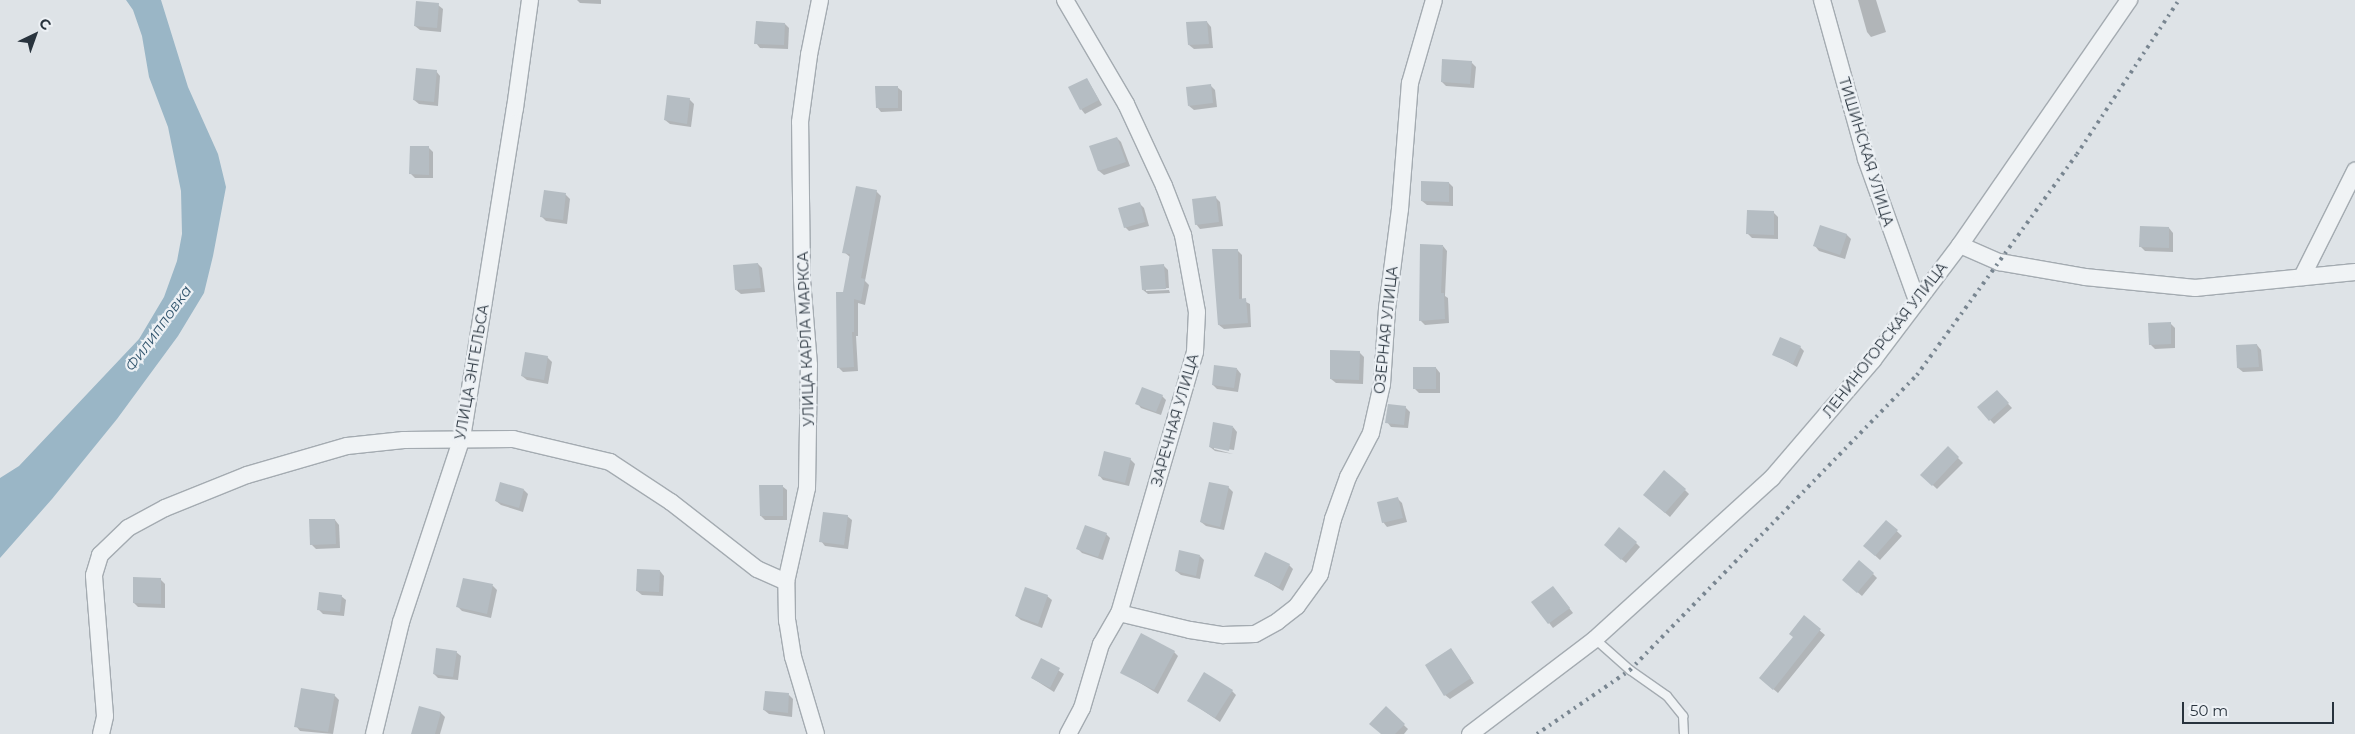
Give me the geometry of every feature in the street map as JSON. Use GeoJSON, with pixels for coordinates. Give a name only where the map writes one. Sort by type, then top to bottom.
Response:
{"type":"FeatureCollection","features":[{"type":"Feature","properties":{"kind":"street","name":"УЛИЦА ЭНГЕЛЬСА"},"geometry":{"type":"LineString","coordinates":[[374,734],[401,622],[462,438],[515,108],[530,0]]}},
{"type":"Feature","properties":{"kind":"street","name":"УЛИЦА КАРЛА МАРКСА"},"geometry":{"type":"LineString","coordinates":[[816,734],[793,657],[787,621],[786,582],[807,488],[809,365],[802,279],[800,122],[809,55],[820,0]]}},
{"type":"Feature","properties":{"kind":"street","name":"ЗАРЕЧНАЯ УЛИЦА"},"geometry":{"type":"LineString","coordinates":[[1065,0],[1126,104],[1164,186],[1183,235],[1197,312],[1195,352],[1119,613],[1101,644],[1082,708],[1068,734]]}},
{"type":"Feature","properties":{"kind":"street","name":"ОЗЕРНАЯ УЛИЦА"},"geometry":{"type":"LineString","coordinates":[[1119,613],[1190,630],[1223,635],[1255,634],[1278,621],[1297,606],[1320,574],[1333,519],[1348,478],[1371,433],[1382,384],[1387,309],[1400,209],[1410,83],[1434,0]]}},
{"type":"Feature","properties":{"kind":"street","name":"ТИШИНСКАЯ УЛИЦА"},"geometry":{"type":"LineString","coordinates":[[1822,0],[1866,159],[1917,301]]}},
{"type":"Feature","properties":{"kind":"street","name":"ЛЕНИНОГОРСКАЯ УЛИЦА"},"geometry":{"type":"LineString","coordinates":[[1470,734],[1595,639],[1772,478],[1873,360],[1960,245],[2128,0]]}},
{"type":"Feature","properties":{"kind":"street"},"geometry":{"type":"LineString","coordinates":[[2302,277],[2355,170]]}},
{"type":"Feature","properties":{"kind":"street"},"geometry":{"type":"LineString","coordinates":[[1960,245],[1999,262],[2085,277],[2185,287],[2355,272]]}},
{"type":"Feature","properties":{"kind":"street"},"geometry":{"type":"LineString","coordinates":[[101,734],[105,716],[94,575],[100,555],[128,528],[164,508],[247,475],[347,446],[404,440],[513,439],[610,462],[671,502],[757,569],[786,582]]}},
{"type":"Feature","properties":{"kind":"lane"},"geometry":{"type":"LineString","coordinates":[[1595,639],[1630,670],[1667,696],[1683,716],[1684,734]]}},
{"type":"Feature","properties":{"kind":"water","name":"Филипповка"},"geometry":{"type":"Polygon","coordinates":[[[126,0],[161,0],[188,87],[218,154],[226,187],[213,256],[204,293],[178,336],[117,419],[52,499],[0,558],[0,478],[19,466],[139,339],[164,297],[177,261],[182,234],[181,191],[168,127],[149,77],[142,36],[133,10],[126,0]]]}},
{"type":"Feature","properties":{"kind":"building"},"geometry":{"type":"Polygon","coordinates":[[[416,1],[439,3],[437,28],[414,26],[416,1]]]}},
{"type":"Feature","properties":{"kind":"building"},"geometry":{"type":"Polygon","coordinates":[[[756,21],[785,23],[784,45],[754,44],[756,21]]]}},
{"type":"Feature","properties":{"kind":"building"},"geometry":{"type":"Polygon","coordinates":[[[1207,21],[1209,44],[1188,45],[1186,22],[1207,21]]]}},
{"type":"Feature","properties":{"kind":"building"},"geometry":{"type":"Polygon","coordinates":[[[1442,59],[1472,61],[1470,84],[1441,82],[1442,59]]]}},
{"type":"Feature","properties":{"kind":"building"},"geometry":{"type":"Polygon","coordinates":[[[416,68],[437,70],[434,102],[413,100],[416,68]]]}},
{"type":"Feature","properties":{"kind":"building"},"geometry":{"type":"Polygon","coordinates":[[[1087,78],[1099,100],[1080,110],[1068,87],[1087,78]]]}},
{"type":"Feature","properties":{"kind":"building"},"geometry":{"type":"Polygon","coordinates":[[[1211,84],[1213,103],[1188,106],[1186,87],[1211,84]]]}},
{"type":"Feature","properties":{"kind":"building"},"geometry":{"type":"Polygon","coordinates":[[[875,86],[898,86],[898,108],[876,108],[875,86]]]}},
{"type":"Feature","properties":{"kind":"building"},"geometry":{"type":"Polygon","coordinates":[[[667,95],[690,98],[687,124],[664,120],[667,95]]]}},
{"type":"Feature","properties":{"kind":"building"},"geometry":{"type":"Polygon","coordinates":[[[1117,137],[1126,162],[1098,171],[1089,146],[1117,137]]]}},
{"type":"Feature","properties":{"kind":"building"},"geometry":{"type":"Polygon","coordinates":[[[410,146],[429,146],[429,175],[409,174],[410,146]]]}},
{"type":"Feature","properties":{"kind":"building"},"geometry":{"type":"Polygon","coordinates":[[[1421,181],[1449,182],[1449,202],[1421,201],[1421,181]]]}},
{"type":"Feature","properties":{"kind":"building"},"geometry":{"type":"Polygon","coordinates":[[[856,186],[877,190],[861,278],[865,279],[861,301],[854,299],[854,332],[852,332],[854,367],[837,368],[836,292],[843,292],[850,254],[842,253],[856,186]]]}},
{"type":"Feature","properties":{"kind":"building"},"geometry":{"type":"Polygon","coordinates":[[[544,190],[566,193],[563,220],[540,217],[544,190]]]}},
{"type":"Feature","properties":{"kind":"building"},"geometry":{"type":"Polygon","coordinates":[[[1216,196],[1219,222],[1195,225],[1192,199],[1216,196]]]}},
{"type":"Feature","properties":{"kind":"building"},"geometry":{"type":"Polygon","coordinates":[[[1140,202],[1145,222],[1124,228],[1118,208],[1140,202]]]}},
{"type":"Feature","properties":{"kind":"building"},"geometry":{"type":"Polygon","coordinates":[[[1747,210],[1774,211],[1774,235],[1746,234],[1747,210]]]}},
{"type":"Feature","properties":{"kind":"building"},"geometry":{"type":"Polygon","coordinates":[[[1820,225],[1847,234],[1840,255],[1813,246],[1820,225]]]}},
{"type":"Feature","properties":{"kind":"building"},"geometry":{"type":"Polygon","coordinates":[[[2140,226],[2169,227],[2169,248],[2139,247],[2140,226]]]}},
{"type":"Feature","properties":{"kind":"building"},"geometry":{"type":"Polygon","coordinates":[[[1420,244],[1443,245],[1441,293],[1444,293],[1445,319],[1419,321],[1420,244]]]}},
{"type":"Feature","properties":{"kind":"building"},"geometry":{"type":"Polygon","coordinates":[[[1212,249],[1238,249],[1239,299],[1246,298],[1248,323],[1218,325],[1212,249]]]}},
{"type":"Feature","properties":{"kind":"building"},"geometry":{"type":"Polygon","coordinates":[[[758,263],[761,288],[735,290],[733,265],[758,263]]]}},
{"type":"Feature","properties":{"kind":"building"},"geometry":{"type":"Polygon","coordinates":[[[1164,264],[1166,289],[1142,290],[1140,266],[1164,264]]]}},
{"type":"Feature","properties":{"kind":"building"},"geometry":{"type":"Polygon","coordinates":[[[2171,322],[2171,344],[2149,345],[2148,323],[2171,322]]]}},
{"type":"Feature","properties":{"kind":"building"},"geometry":{"type":"Polygon","coordinates":[[[1780,337],[1801,346],[1793,364],[1772,355],[1780,337]]]}},
{"type":"Feature","properties":{"kind":"building"},"geometry":{"type":"Polygon","coordinates":[[[2257,344],[2259,367],[2237,368],[2236,345],[2257,344]]]}},
{"type":"Feature","properties":{"kind":"building"},"geometry":{"type":"Polygon","coordinates":[[[1330,350],[1360,351],[1359,380],[1330,379],[1330,350]]]}},
{"type":"Feature","properties":{"kind":"building"},"geometry":{"type":"Polygon","coordinates":[[[525,352],[548,356],[544,380],[521,376],[525,352]]]}},
{"type":"Feature","properties":{"kind":"building"},"geometry":{"type":"Polygon","coordinates":[[[1214,365],[1237,368],[1234,388],[1212,385],[1214,365]]]}},
{"type":"Feature","properties":{"kind":"building"},"geometry":{"type":"Polygon","coordinates":[[[1413,367],[1436,367],[1436,389],[1413,389],[1413,367]]]}},
{"type":"Feature","properties":{"kind":"building"},"geometry":{"type":"Polygon","coordinates":[[[1142,387],[1163,395],[1156,412],[1135,404],[1142,387]]]}},
{"type":"Feature","properties":{"kind":"building"},"geometry":{"type":"Polygon","coordinates":[[[1997,390],[2009,403],[1989,421],[1977,407],[1997,390]]]}},
{"type":"Feature","properties":{"kind":"building"},"geometry":{"type":"Polygon","coordinates":[[[1388,404],[1406,406],[1404,425],[1385,423],[1388,404]]]}},
{"type":"Feature","properties":{"kind":"building"},"geometry":{"type":"Polygon","coordinates":[[[1213,422],[1233,426],[1229,451],[1209,447],[1213,422]]]}},
{"type":"Feature","properties":{"kind":"building"},"geometry":{"type":"Polygon","coordinates":[[[1948,446],[1959,457],[1932,486],[1920,475],[1948,446]]]}},
{"type":"Feature","properties":{"kind":"building"},"geometry":{"type":"Polygon","coordinates":[[[1104,451],[1131,458],[1125,483],[1098,476],[1104,451]]]}},
{"type":"Feature","properties":{"kind":"building"},"geometry":{"type":"Polygon","coordinates":[[[1664,470],[1686,489],[1665,513],[1643,495],[1664,470]]]}},
{"type":"Feature","properties":{"kind":"building"},"geometry":{"type":"Polygon","coordinates":[[[500,482],[524,489],[519,508],[495,501],[500,482]]]}},
{"type":"Feature","properties":{"kind":"building"},"geometry":{"type":"Polygon","coordinates":[[[1209,482],[1229,486],[1220,527],[1200,522],[1209,482]]]}},
{"type":"Feature","properties":{"kind":"building"},"geometry":{"type":"Polygon","coordinates":[[[759,485],[783,485],[783,516],[760,516],[759,485]]]}},
{"type":"Feature","properties":{"kind":"building"},"geometry":{"type":"Polygon","coordinates":[[[1398,497],[1403,518],[1382,523],[1377,502],[1398,497]]]}},
{"type":"Feature","properties":{"kind":"building"},"geometry":{"type":"Polygon","coordinates":[[[823,512],[848,515],[844,545],[819,542],[823,512]]]}},
{"type":"Feature","properties":{"kind":"building"},"geometry":{"type":"Polygon","coordinates":[[[309,519],[335,519],[336,544],[310,545],[309,519]]]}},
{"type":"Feature","properties":{"kind":"building"},"geometry":{"type":"Polygon","coordinates":[[[1886,520],[1898,530],[1875,556],[1863,546],[1886,520]]]}},
{"type":"Feature","properties":{"kind":"building"},"geometry":{"type":"Polygon","coordinates":[[[1085,525],[1107,533],[1098,557],[1076,549],[1085,525]]]}},
{"type":"Feature","properties":{"kind":"building"},"geometry":{"type":"Polygon","coordinates":[[[1619,527],[1637,542],[1621,560],[1604,545],[1619,527]]]}},
{"type":"Feature","properties":{"kind":"building"},"geometry":{"type":"Polygon","coordinates":[[[1179,550],[1200,555],[1196,576],[1175,571],[1179,550]]]}},
{"type":"Feature","properties":{"kind":"building"},"geometry":{"type":"Polygon","coordinates":[[[1265,552],[1290,564],[1279,587],[1254,576],[1265,552]]]}},
{"type":"Feature","properties":{"kind":"building"},"geometry":{"type":"Polygon","coordinates":[[[1859,560],[1874,573],[1857,593],[1842,580],[1859,560]]]}},
{"type":"Feature","properties":{"kind":"building"},"geometry":{"type":"Polygon","coordinates":[[[637,569],[660,570],[659,592],[636,591],[637,569]]]}},
{"type":"Feature","properties":{"kind":"building"},"geometry":{"type":"Polygon","coordinates":[[[133,577],[161,578],[161,604],[133,603],[133,577]]]}},
{"type":"Feature","properties":{"kind":"building"},"geometry":{"type":"Polygon","coordinates":[[[463,578],[493,584],[487,614],[456,607],[463,578]]]}},
{"type":"Feature","properties":{"kind":"building"},"geometry":{"type":"Polygon","coordinates":[[[1553,586],[1570,608],[1548,624],[1531,602],[1553,586]]]}},
{"type":"Feature","properties":{"kind":"building"},"geometry":{"type":"Polygon","coordinates":[[[1025,587],[1048,595],[1038,624],[1015,616],[1025,587]]]}},
{"type":"Feature","properties":{"kind":"building"},"geometry":{"type":"Polygon","coordinates":[[[319,592],[342,595],[340,612],[317,610],[319,592]]]}},
{"type":"Feature","properties":{"kind":"building"},"geometry":{"type":"Polygon","coordinates":[[[1804,615],[1821,629],[1773,690],[1759,678],[1793,637],[1789,634],[1804,615]]]}},
{"type":"Feature","properties":{"kind":"building"},"geometry":{"type":"Polygon","coordinates":[[[1141,633],[1175,651],[1154,690],[1120,673],[1141,633]]]}},
{"type":"Feature","properties":{"kind":"building"},"geometry":{"type":"Polygon","coordinates":[[[436,648],[457,651],[453,677],[433,674],[436,648]]]}},
{"type":"Feature","properties":{"kind":"building"},"geometry":{"type":"Polygon","coordinates":[[[1451,648],[1471,678],[1444,696],[1425,665],[1451,648]]]}},
{"type":"Feature","properties":{"kind":"building"},"geometry":{"type":"Polygon","coordinates":[[[1041,658],[1060,668],[1050,688],[1031,678],[1041,658]]]}},
{"type":"Feature","properties":{"kind":"building"},"geometry":{"type":"Polygon","coordinates":[[[1204,672],[1233,690],[1215,718],[1187,701],[1204,672]]]}},
{"type":"Feature","properties":{"kind":"building"},"geometry":{"type":"Polygon","coordinates":[[[301,688],[335,694],[328,732],[294,727],[301,688]]]}},
{"type":"Feature","properties":{"kind":"building"},"geometry":{"type":"Polygon","coordinates":[[[765,691],[789,693],[788,713],[763,710],[765,691]]]}},
{"type":"Feature","properties":{"kind":"building"},"geometry":{"type":"Polygon","coordinates":[[[419,706],[441,712],[435,734],[411,734],[419,706]]]}},
{"type":"Feature","properties":{"kind":"building"},"geometry":{"type":"Polygon","coordinates":[[[1386,706],[1405,724],[1395,734],[1381,734],[1369,724],[1386,706]]]}},
{"type":"Feature","properties":{"kind":"railway"},"geometry":{"type":"LineString","coordinates":[[1537,734],[1630,670],[1917,375],[2077,154],[2179,0]]}}]}
